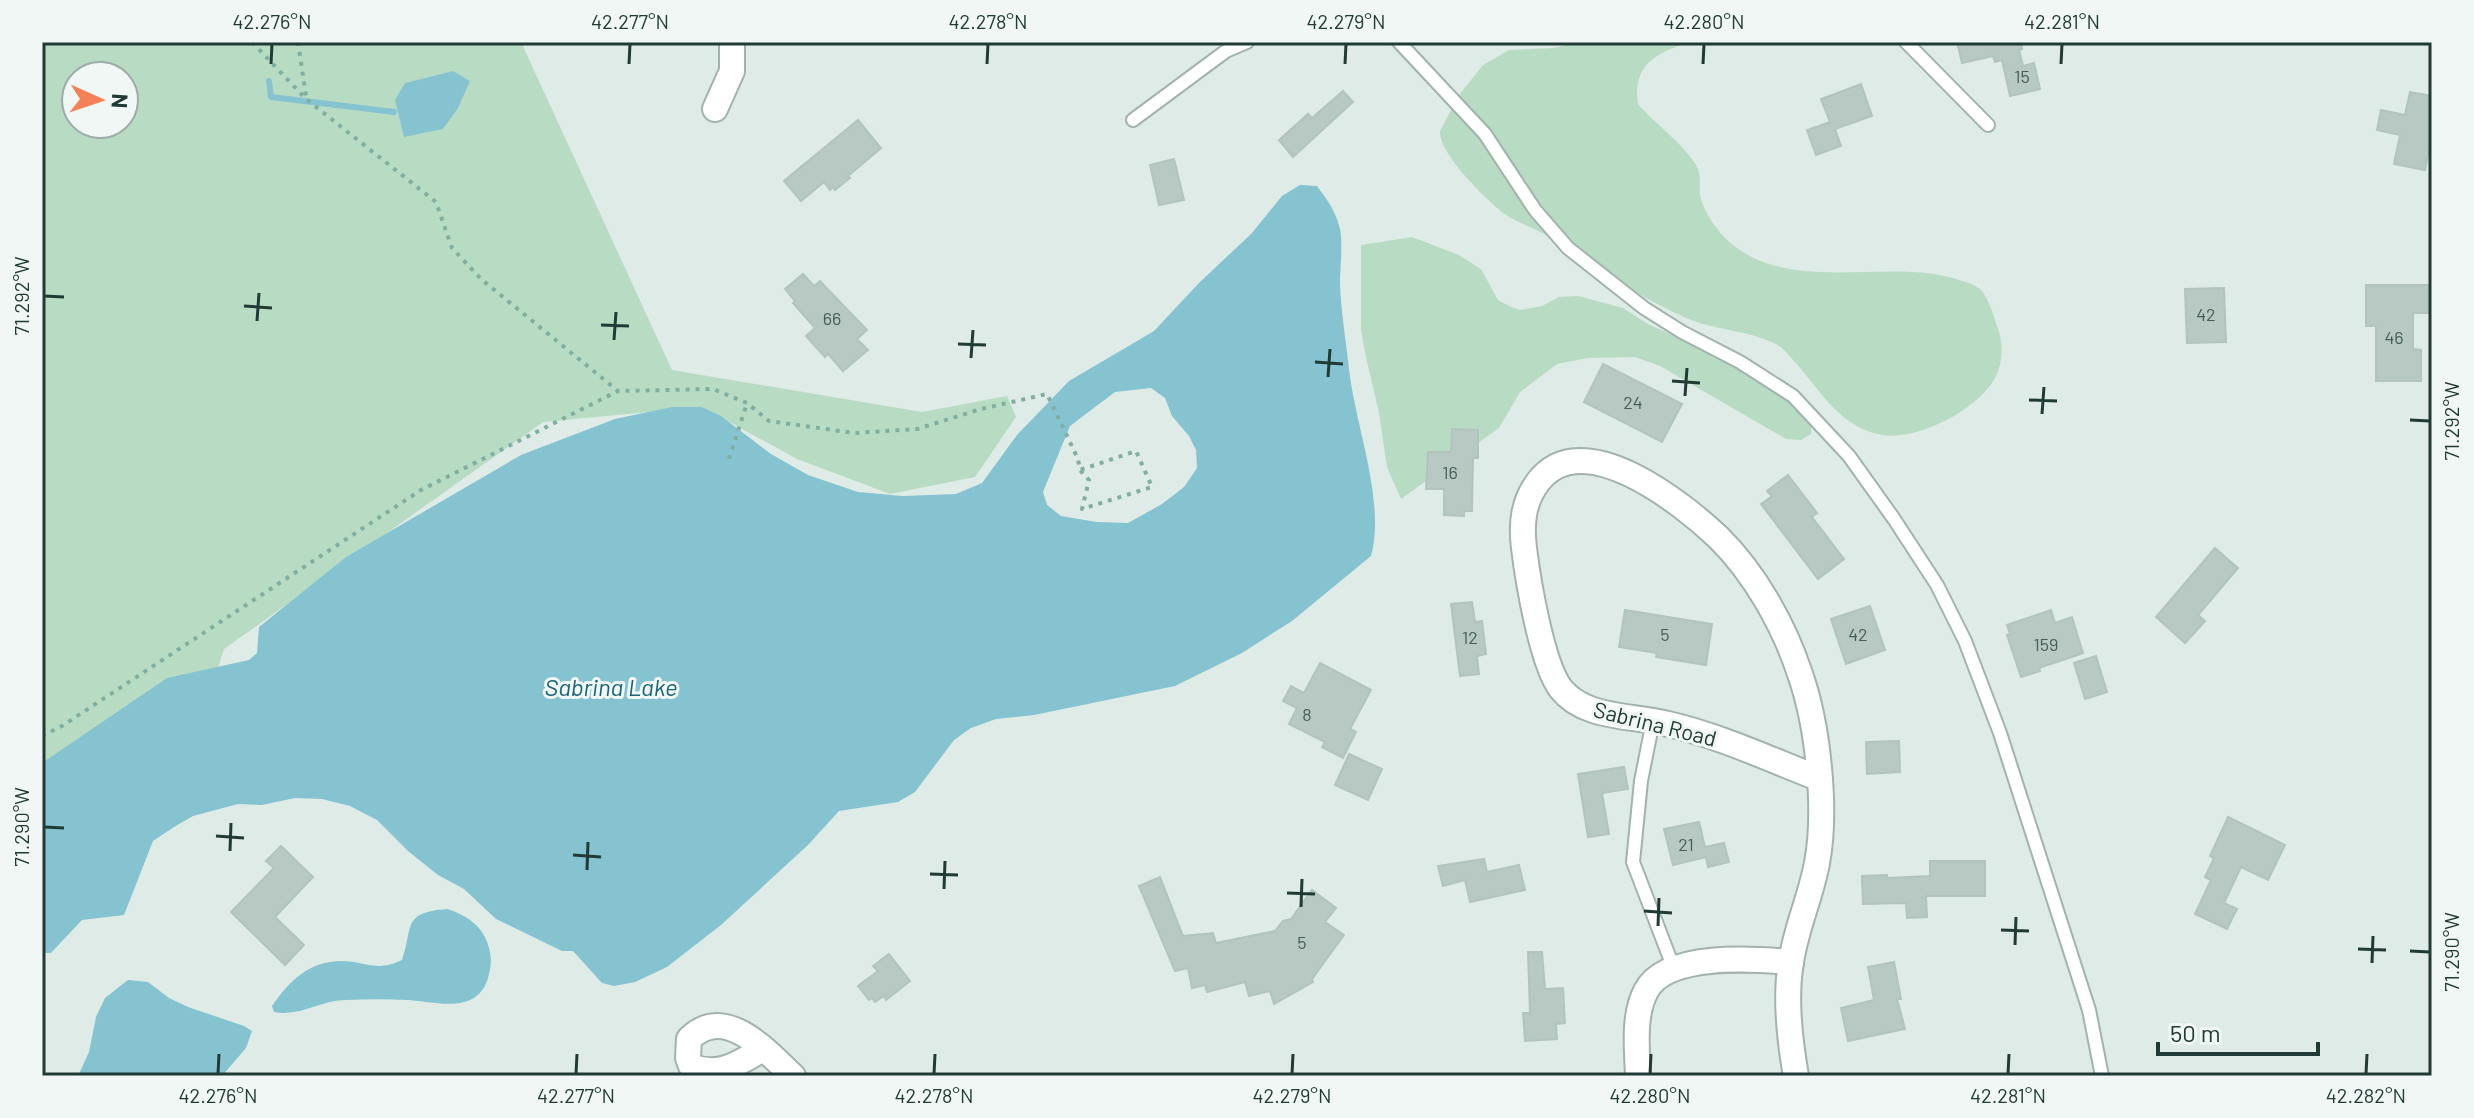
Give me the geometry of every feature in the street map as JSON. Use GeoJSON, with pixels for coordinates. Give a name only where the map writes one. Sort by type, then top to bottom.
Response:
{"type":"FeatureCollection","features":[{"type":"Feature","properties":{"kind":"street"},"geometry":{"type":"LineString","coordinates":[[715,109],[732,71],[732,42]]}},
{"type":"Feature","properties":{"kind":"street","name":"Sabrina Road"},"geometry":{"type":"LineString","coordinates":[[1796,1076],[1790,1022],[1791,962],[1820,842],[1818,778],[1813,723],[1798,668],[1777,621],[1739,562],[1717,536],[1632,474],[1595,462],[1571,461],[1552,469],[1541,478],[1531,492],[1523,519],[1527,572],[1549,665],[1561,689],[1581,705],[1724,741],[1818,778]]}},
{"type":"Feature","properties":{"kind":"street"},"geometry":{"type":"LineString","coordinates":[[1638,1076],[1640,1009],[1646,989],[1658,976],[1674,969],[1739,958],[1791,962]]}},
{"type":"Feature","properties":{"kind":"street"},"geometry":{"type":"LineString","coordinates":[[763,1049],[793,1076]]}},
{"type":"Feature","properties":{"kind":"lane"},"geometry":{"type":"LineString","coordinates":[[1133,120],[1226,51],[1247,42]]}},
{"type":"Feature","properties":{"kind":"lane"},"geometry":{"type":"LineString","coordinates":[[1399,42],[1485,134],[1535,210],[1568,248],[1644,308],[1793,396],[1849,456],[1894,519],[1937,585],[1965,641],[1995,720],[2089,1010],[2102,1076]]}},
{"type":"Feature","properties":{"kind":"lane"},"geometry":{"type":"LineString","coordinates":[[1906,42],[1988,125]]}},
{"type":"Feature","properties":{"kind":"lane"},"geometry":{"type":"LineString","coordinates":[[1653,721],[1641,781],[1633,862],[1674,969]]}},
{"type":"Feature","properties":{"kind":"path"},"geometry":{"type":"LineString","coordinates":[[252,42],[306,99],[436,202],[452,248],[481,279],[618,391]]}},
{"type":"Feature","properties":{"kind":"path"},"geometry":{"type":"LineString","coordinates":[[298,42],[306,99]]}},
{"type":"Feature","properties":{"kind":"path"},"geometry":{"type":"LineString","coordinates":[[42,736],[257,600],[421,490],[618,391],[713,389],[747,403],[769,421],[854,433],[917,429],[981,409],[1047,394],[1080,470],[1089,480],[1082,509],[1152,487],[1136,451],[1080,470]]}},
{"type":"Feature","properties":{"kind":"path"},"geometry":{"type":"LineString","coordinates":[[729,459],[747,403]]}},
{"type":"Feature","properties":{"kind":"green space"},"geometry":{"type":"Polygon","coordinates":[[[42,42],[521,42],[672,370],[922,412],[1007,396],[1016,417],[975,477],[890,494],[797,459],[702,407],[543,422],[224,649],[213,684],[42,770],[42,42]]]}},
{"type":"Feature","properties":{"kind":"green space"},"geometry":{"type":"Polygon","coordinates":[[[1577,42],[1689,42],[1649,62],[1639,79],[1638,104],[1696,165],[1702,202],[1708,216],[1723,235],[1733,245],[1757,259],[1783,268],[1811,272],[1926,273],[1975,286],[1988,301],[2001,342],[1999,369],[1988,388],[1963,410],[1930,427],[1897,436],[1869,431],[1834,408],[1777,345],[1752,335],[1697,322],[1667,309],[1498,209],[1455,164],[1440,131],[1459,95],[1483,65],[1509,50],[1554,48],[1577,42]]]}},
{"type":"Feature","properties":{"kind":"green space"},"geometry":{"type":"Polygon","coordinates":[[[1412,237],[1459,255],[1481,269],[1498,300],[1509,306],[1520,310],[1542,306],[1559,297],[1578,296],[1623,308],[1648,324],[1773,381],[1793,407],[1811,423],[1811,434],[1801,440],[1786,439],[1660,366],[1635,357],[1588,358],[1557,364],[1520,392],[1499,428],[1401,499],[1387,467],[1361,329],[1361,245],[1412,237]]]}},
{"type":"Feature","properties":{"kind":"water"},"geometry":{"type":"Polygon","coordinates":[[[453,71],[470,81],[458,108],[443,129],[404,137],[395,100],[405,83],[453,71]]]}},
{"type":"Feature","properties":{"kind":"water","name":"Sabrina Lake"},"geometry":{"type":"Polygon","coordinates":[[[1300,185],[1317,186],[1331,206],[1340,229],[1342,316],[1352,391],[1372,488],[1375,535],[1371,556],[1292,621],[1242,653],[1175,686],[1034,715],[996,719],[971,728],[954,740],[915,792],[898,802],[839,811],[808,845],[721,925],[667,967],[635,982],[614,986],[602,983],[573,951],[562,951],[496,919],[464,889],[438,875],[408,851],[377,820],[350,806],[322,799],[295,798],[262,805],[238,804],[193,816],[153,841],[124,915],[82,920],[51,953],[42,953],[42,763],[167,678],[249,660],[257,653],[259,627],[346,557],[521,455],[615,419],[672,407],[702,407],[721,416],[771,454],[808,475],[858,492],[903,496],[956,494],[982,483],[1017,435],[1069,381],[1154,331],[1252,233],[1282,196],[1300,185]],[[1151,388],[1115,392],[1070,426],[1043,492],[1047,505],[1061,516],[1128,523],[1162,504],[1184,487],[1197,468],[1196,450],[1172,416],[1165,398],[1151,388]]]}},
{"type":"Feature","properties":{"kind":"water"},"geometry":{"type":"Polygon","coordinates":[[[447,909],[474,923],[487,941],[491,963],[488,978],[483,990],[475,997],[454,1004],[346,1000],[293,1012],[274,1012],[272,1006],[288,986],[316,966],[340,961],[384,966],[402,960],[409,930],[416,918],[447,909]]]}},
{"type":"Feature","properties":{"kind":"water"},"geometry":{"type":"Polygon","coordinates":[[[128,980],[148,982],[169,998],[188,1007],[244,1026],[252,1031],[246,1048],[222,1076],[78,1076],[89,1052],[96,1017],[105,998],[128,980]]]}},
{"type":"Feature","properties":{"kind":"building"},"geometry":{"type":"Polygon","coordinates":[[[1957,42],[2021,42],[2022,49],[2019,50],[2023,66],[2034,63],[2040,89],[2010,96],[2002,60],[1995,62],[1993,56],[1962,63],[1957,42]]]}},
{"type":"Feature","properties":{"kind":"building"},"geometry":{"type":"Polygon","coordinates":[[[1861,84],[1872,116],[1835,129],[1841,146],[1816,155],[1807,130],[1830,122],[1821,99],[1861,84]]]}},
{"type":"Feature","properties":{"kind":"building"},"geometry":{"type":"Polygon","coordinates":[[[1343,91],[1353,102],[1293,157],[1279,140],[1308,114],[1312,118],[1343,91]]]}},
{"type":"Feature","properties":{"kind":"building"},"geometry":{"type":"Polygon","coordinates":[[[2410,92],[2432,96],[2432,135],[2425,170],[2394,164],[2400,135],[2377,130],[2381,110],[2405,115],[2410,92]]]}},
{"type":"Feature","properties":{"kind":"building"},"geometry":{"type":"Polygon","coordinates":[[[858,120],[881,148],[835,190],[833,187],[830,190],[824,182],[801,201],[784,181],[858,120]]]}},
{"type":"Feature","properties":{"kind":"building"},"geometry":{"type":"Polygon","coordinates":[[[1174,159],[1184,200],[1159,205],[1150,165],[1174,159]]]}},
{"type":"Feature","properties":{"kind":"building"},"geometry":{"type":"Polygon","coordinates":[[[803,274],[814,286],[820,281],[867,330],[857,339],[868,350],[843,371],[806,336],[815,328],[785,289],[803,274]]]}},
{"type":"Feature","properties":{"kind":"building"},"geometry":{"type":"Polygon","coordinates":[[[2366,285],[2431,285],[2431,313],[2413,313],[2413,349],[2421,350],[2421,381],[2376,381],[2376,326],[2366,326],[2366,285]]]}},
{"type":"Feature","properties":{"kind":"building"},"geometry":{"type":"Polygon","coordinates":[[[2224,288],[2226,342],[2187,343],[2185,289],[2224,288]]]}},
{"type":"Feature","properties":{"kind":"building"},"geometry":{"type":"Polygon","coordinates":[[[1603,364],[1682,404],[1662,442],[1584,402],[1603,364]]]}},
{"type":"Feature","properties":{"kind":"building"},"geometry":{"type":"Polygon","coordinates":[[[1452,429],[1478,430],[1478,458],[1473,458],[1472,511],[1464,511],[1464,516],[1444,515],[1444,489],[1426,489],[1428,452],[1451,452],[1452,429]]]}},
{"type":"Feature","properties":{"kind":"building"},"geometry":{"type":"Polygon","coordinates":[[[1788,475],[1817,513],[1812,517],[1844,559],[1818,579],[1761,504],[1772,496],[1767,491],[1788,475]]]}},
{"type":"Feature","properties":{"kind":"building"},"geometry":{"type":"Polygon","coordinates":[[[2215,548],[2238,568],[2198,615],[2205,621],[2185,643],[2156,617],[2215,548]]]}},
{"type":"Feature","properties":{"kind":"building"},"geometry":{"type":"Polygon","coordinates":[[[1472,602],[1475,622],[1482,621],[1486,654],[1477,656],[1479,674],[1460,676],[1451,604],[1472,602]]]}},
{"type":"Feature","properties":{"kind":"building"},"geometry":{"type":"Polygon","coordinates":[[[1870,606],[1885,650],[1846,664],[1831,619],[1870,606]]]}},
{"type":"Feature","properties":{"kind":"building"},"geometry":{"type":"Polygon","coordinates":[[[1625,610],[1712,624],[1706,665],[1619,647],[1625,610]]]}},
{"type":"Feature","properties":{"kind":"building"},"geometry":{"type":"Polygon","coordinates":[[[2051,610],[2055,623],[2072,617],[2083,653],[2021,677],[2007,635],[2010,634],[2007,625],[2051,610]]]}},
{"type":"Feature","properties":{"kind":"building"},"geometry":{"type":"Polygon","coordinates":[[[2096,656],[2107,692],[2085,699],[2074,663],[2096,656]]]}},
{"type":"Feature","properties":{"kind":"building"},"geometry":{"type":"Polygon","coordinates":[[[1320,663],[1371,690],[1350,729],[1356,732],[1343,758],[1322,747],[1325,742],[1289,724],[1297,708],[1283,701],[1291,686],[1304,693],[1320,663]]]}},
{"type":"Feature","properties":{"kind":"building"},"geometry":{"type":"Polygon","coordinates":[[[1899,741],[1900,772],[1867,774],[1866,742],[1899,741]]]}},
{"type":"Feature","properties":{"kind":"building"},"geometry":{"type":"Polygon","coordinates":[[[1349,754],[1382,769],[1368,800],[1335,785],[1349,754]]]}},
{"type":"Feature","properties":{"kind":"building"},"geometry":{"type":"Polygon","coordinates":[[[1624,767],[1628,789],[1602,793],[1609,834],[1588,837],[1578,774],[1624,767]]]}},
{"type":"Feature","properties":{"kind":"building"},"geometry":{"type":"Polygon","coordinates":[[[2228,817],[2285,845],[2268,880],[2241,867],[2224,903],[2237,909],[2227,929],[2195,914],[2211,880],[2205,877],[2214,858],[2210,856],[2228,817]]]}},
{"type":"Feature","properties":{"kind":"building"},"geometry":{"type":"Polygon","coordinates":[[[1699,822],[1705,847],[1724,843],[1729,862],[1708,867],[1706,857],[1673,865],[1664,829],[1699,822]]]}},
{"type":"Feature","properties":{"kind":"building"},"geometry":{"type":"Polygon","coordinates":[[[281,846],[313,877],[275,917],[304,945],[285,965],[231,912],[274,868],[266,861],[281,846]]]}},
{"type":"Feature","properties":{"kind":"building"},"geometry":{"type":"Polygon","coordinates":[[[1484,859],[1487,872],[1519,865],[1525,890],[1470,902],[1465,880],[1443,886],[1438,866],[1484,859]]]}},
{"type":"Feature","properties":{"kind":"building"},"geometry":{"type":"Polygon","coordinates":[[[1930,861],[1985,861],[1985,896],[1926,896],[1927,917],[1907,918],[1906,903],[1863,904],[1862,876],[1930,876],[1930,861]]]}},
{"type":"Feature","properties":{"kind":"building"},"geometry":{"type":"Polygon","coordinates":[[[1160,877],[1183,936],[1213,933],[1216,943],[1275,931],[1283,921],[1291,919],[1312,890],[1336,908],[1325,922],[1344,935],[1312,979],[1313,982],[1274,1004],[1270,991],[1249,996],[1245,982],[1207,992],[1205,985],[1192,988],[1188,968],[1175,971],[1139,886],[1160,877]]]}},
{"type":"Feature","properties":{"kind":"building"},"geometry":{"type":"Polygon","coordinates":[[[1528,952],[1542,952],[1545,989],[1563,988],[1565,1023],[1556,1024],[1557,1039],[1525,1041],[1523,1013],[1530,1013],[1528,952]]]}},
{"type":"Feature","properties":{"kind":"building"},"geometry":{"type":"Polygon","coordinates":[[[889,954],[910,981],[886,1000],[884,996],[875,1002],[872,998],[869,1000],[858,986],[878,971],[873,966],[889,954]]]}},
{"type":"Feature","properties":{"kind":"building"},"geometry":{"type":"Polygon","coordinates":[[[1894,962],[1901,999],[1897,999],[1905,1029],[1848,1041],[1841,1008],[1874,1000],[1868,967],[1894,962]]]}},
{"type":"Feature","properties":{"kind":"waterway"},"geometry":{"type":"LineString","coordinates":[[269,81],[271,97],[394,112]]}}]}
